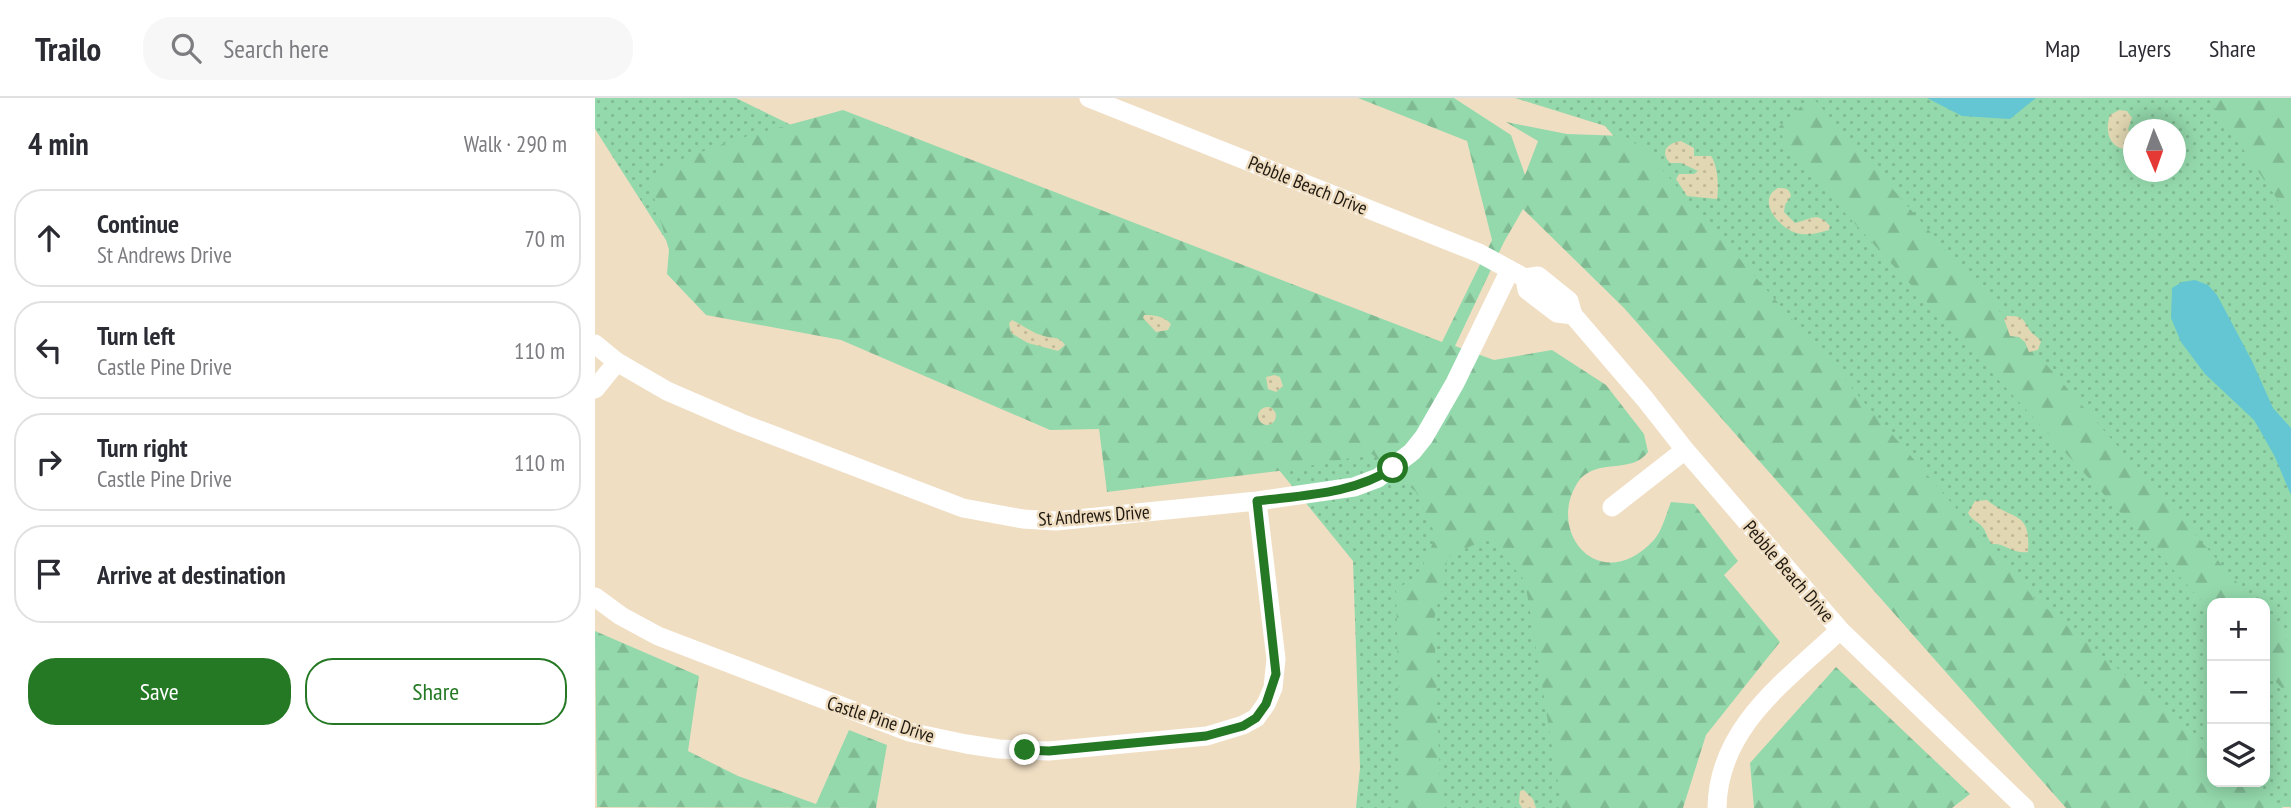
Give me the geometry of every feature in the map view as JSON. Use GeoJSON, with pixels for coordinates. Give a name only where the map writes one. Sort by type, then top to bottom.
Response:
{"type":"FeatureCollection","features":[{"type":"Feature","properties":{"kind":"street","name":"Pebble Beach Drive"},"geometry":{"type":"LineString","coordinates":[[1089,98],[1479,253],[1518,274],[1527,290],[1557,313],[1573,316],[1840,630],[2021,807]]}},
{"type":"Feature","properties":{"kind":"street","name":"St Andrews Drive"},"geometry":{"type":"LineString","coordinates":[[596,348],[667,391],[741,424],[963,509],[1023,519],[1056,521],[1257,501],[1354,487],[1378,478],[1412,452],[1439,413],[1518,274]]}},
{"type":"Feature","properties":{"kind":"street"},"geometry":{"type":"LineString","coordinates":[[595,389],[617,362]]}},
{"type":"Feature","properties":{"kind":"street"},"geometry":{"type":"LineString","coordinates":[[1612,507],[1685,450]]}},
{"type":"Feature","properties":{"kind":"street","name":"Castle Pine Drive"},"geometry":{"type":"LineString","coordinates":[[595,597],[621,617],[657,636],[920,735],[999,749],[1049,751],[1206,736],[1243,726],[1256,718],[1273,688],[1276,659],[1257,501]]}},
{"type":"Feature","properties":{"kind":"street"},"geometry":{"type":"LineString","coordinates":[[1717,808],[1721,770],[1741,729],[1769,696],[1840,630]]}},
{"type":"Feature","properties":{"kind":"green space"},"geometry":{"type":"Polygon","coordinates":[[[595,98],[736,98],[967,211],[1520,460],[1566,808],[1356,808],[1360,768],[1353,561],[1266,454],[680,262],[595,129],[595,98]]]}},
{"type":"Feature","properties":{"kind":"green space"},"geometry":{"type":"Polygon","coordinates":[[[1358,98],[1454,98],[1511,135],[1525,175],[1538,141],[1506,122],[1567,134],[1625,136],[1647,152],[2034,598],[2207,744],[2207,787],[2258,787],[2283,808],[2066,808],[1624,308],[1523,209],[1504,242],[1455,346],[1494,360],[1552,350],[1606,385],[1644,434],[1648,452],[1633,463],[1585,474],[1578,482],[1570,501],[1568,520],[1573,537],[1583,551],[1597,560],[1614,562],[1633,557],[1656,537],[1671,502],[1694,504],[1738,561],[1724,575],[1780,642],[1706,735],[1683,808],[1562,808],[1525,581],[1488,538],[1448,557],[1434,620],[1441,808],[1401,808],[1396,588],[1417,579],[1436,536],[1416,492],[1372,454],[1287,470],[1107,492],[1099,429],[1050,430],[841,340],[706,315],[667,274],[669,250],[651,187],[671,163],[737,139],[843,110],[1442,342],[1492,240],[1467,141],[1358,98]]]}},
{"type":"Feature","properties":{"kind":"green space"},"geometry":{"type":"Polygon","coordinates":[[[1515,98],[2266,98],[2291,110],[2291,807],[2256,806],[2234,787],[2270,787],[2270,598],[2207,598],[2207,765],[2027,612],[1605,126],[1515,98]]]}},
{"type":"Feature","properties":{"kind":"green space"},"geometry":{"type":"Polygon","coordinates":[[[1813,98],[2251,598],[2207,598],[2207,607],[1787,150],[1779,127],[1813,98]]]}},
{"type":"Feature","properties":{"kind":"green space"},"geometry":{"type":"Polygon","coordinates":[[[2208,98],[2291,98],[2291,219],[2208,98]]]}},
{"type":"Feature","properties":{"kind":"green space"},"geometry":{"type":"Polygon","coordinates":[[[2270,621],[2291,645],[2291,698],[2270,675],[2270,621]]]}},
{"type":"Feature","properties":{"kind":"green space"},"geometry":{"type":"Polygon","coordinates":[[[595,631],[699,676],[688,751],[738,776],[816,804],[849,730],[887,745],[876,808],[597,807],[595,631]]]}},
{"type":"Feature","properties":{"kind":"green space"},"geometry":{"type":"Polygon","coordinates":[[[1836,667],[1970,794],[1952,808],[1754,808],[1750,763],[1836,667]]]}},
{"type":"Feature","properties":{"kind":"sand"},"geometry":{"type":"Polygon","coordinates":[[[2119,110],[2127,111],[2132,118],[2123,119],[2123,149],[2114,144],[2109,136],[2110,115],[2119,110]]]}},
{"type":"Feature","properties":{"kind":"sand"},"geometry":{"type":"Polygon","coordinates":[[[1681,141],[1694,148],[1694,156],[1711,156],[1717,177],[1717,199],[1687,196],[1676,179],[1679,174],[1694,174],[1698,171],[1681,163],[1670,163],[1667,159],[1667,148],[1681,141]]]}},
{"type":"Feature","properties":{"kind":"sand"},"geometry":{"type":"Polygon","coordinates":[[[1778,188],[1789,191],[1791,196],[1784,212],[1795,223],[1818,217],[1830,226],[1829,230],[1800,234],[1789,230],[1772,213],[1769,206],[1772,193],[1778,188]]]}},
{"type":"Feature","properties":{"kind":"sand"},"geometry":{"type":"Polygon","coordinates":[[[1144,315],[1159,316],[1171,324],[1168,330],[1156,332],[1143,318],[1144,315]]]}},
{"type":"Feature","properties":{"kind":"sand"},"geometry":{"type":"Polygon","coordinates":[[[2007,316],[2022,319],[2041,341],[2038,350],[2029,352],[2025,342],[2019,337],[2010,336],[2004,319],[2007,316]]]}},
{"type":"Feature","properties":{"kind":"sand"},"geometry":{"type":"Polygon","coordinates":[[[1012,320],[1040,335],[1058,339],[1065,345],[1058,351],[1028,343],[1011,333],[1009,323],[1012,320]]]}},
{"type":"Feature","properties":{"kind":"sand"},"geometry":{"type":"Polygon","coordinates":[[[1266,377],[1280,377],[1283,386],[1276,392],[1268,389],[1266,377]]]}},
{"type":"Feature","properties":{"kind":"sand"},"geometry":{"type":"Polygon","coordinates":[[[1267,407],[1273,410],[1276,416],[1273,422],[1267,425],[1261,422],[1258,416],[1261,410],[1267,407]]]}},
{"type":"Feature","properties":{"kind":"sand"},"geometry":{"type":"Polygon","coordinates":[[[1987,500],[2023,522],[2027,529],[2028,552],[1992,544],[1982,527],[1968,513],[1975,501],[1987,500]]]}},
{"type":"Feature","properties":{"kind":"sand"},"geometry":{"type":"Polygon","coordinates":[[[1524,790],[1533,799],[1536,808],[1522,808],[1519,803],[1520,791],[1524,790]]]}},
{"type":"Feature","properties":{"kind":"water"},"geometry":{"type":"Polygon","coordinates":[[[1927,98],[2036,98],[2010,119],[1962,116],[1927,98]]]}},
{"type":"Feature","properties":{"kind":"water"},"geometry":{"type":"Polygon","coordinates":[[[2195,280],[2208,285],[2217,295],[2273,408],[2291,428],[2291,495],[2275,457],[2254,420],[2205,374],[2181,342],[2171,318],[2172,288],[2182,282],[2195,280]]]}},
{"type":"Feature","properties":{"kind":"route"},"geometry":{"type":"LineString","coordinates":[[1025,750],[1049,751],[1206,736],[1243,726],[1256,718],[1266,704],[1276,674],[1257,501],[1354,487],[1378,478],[1393,468]]}}]}
